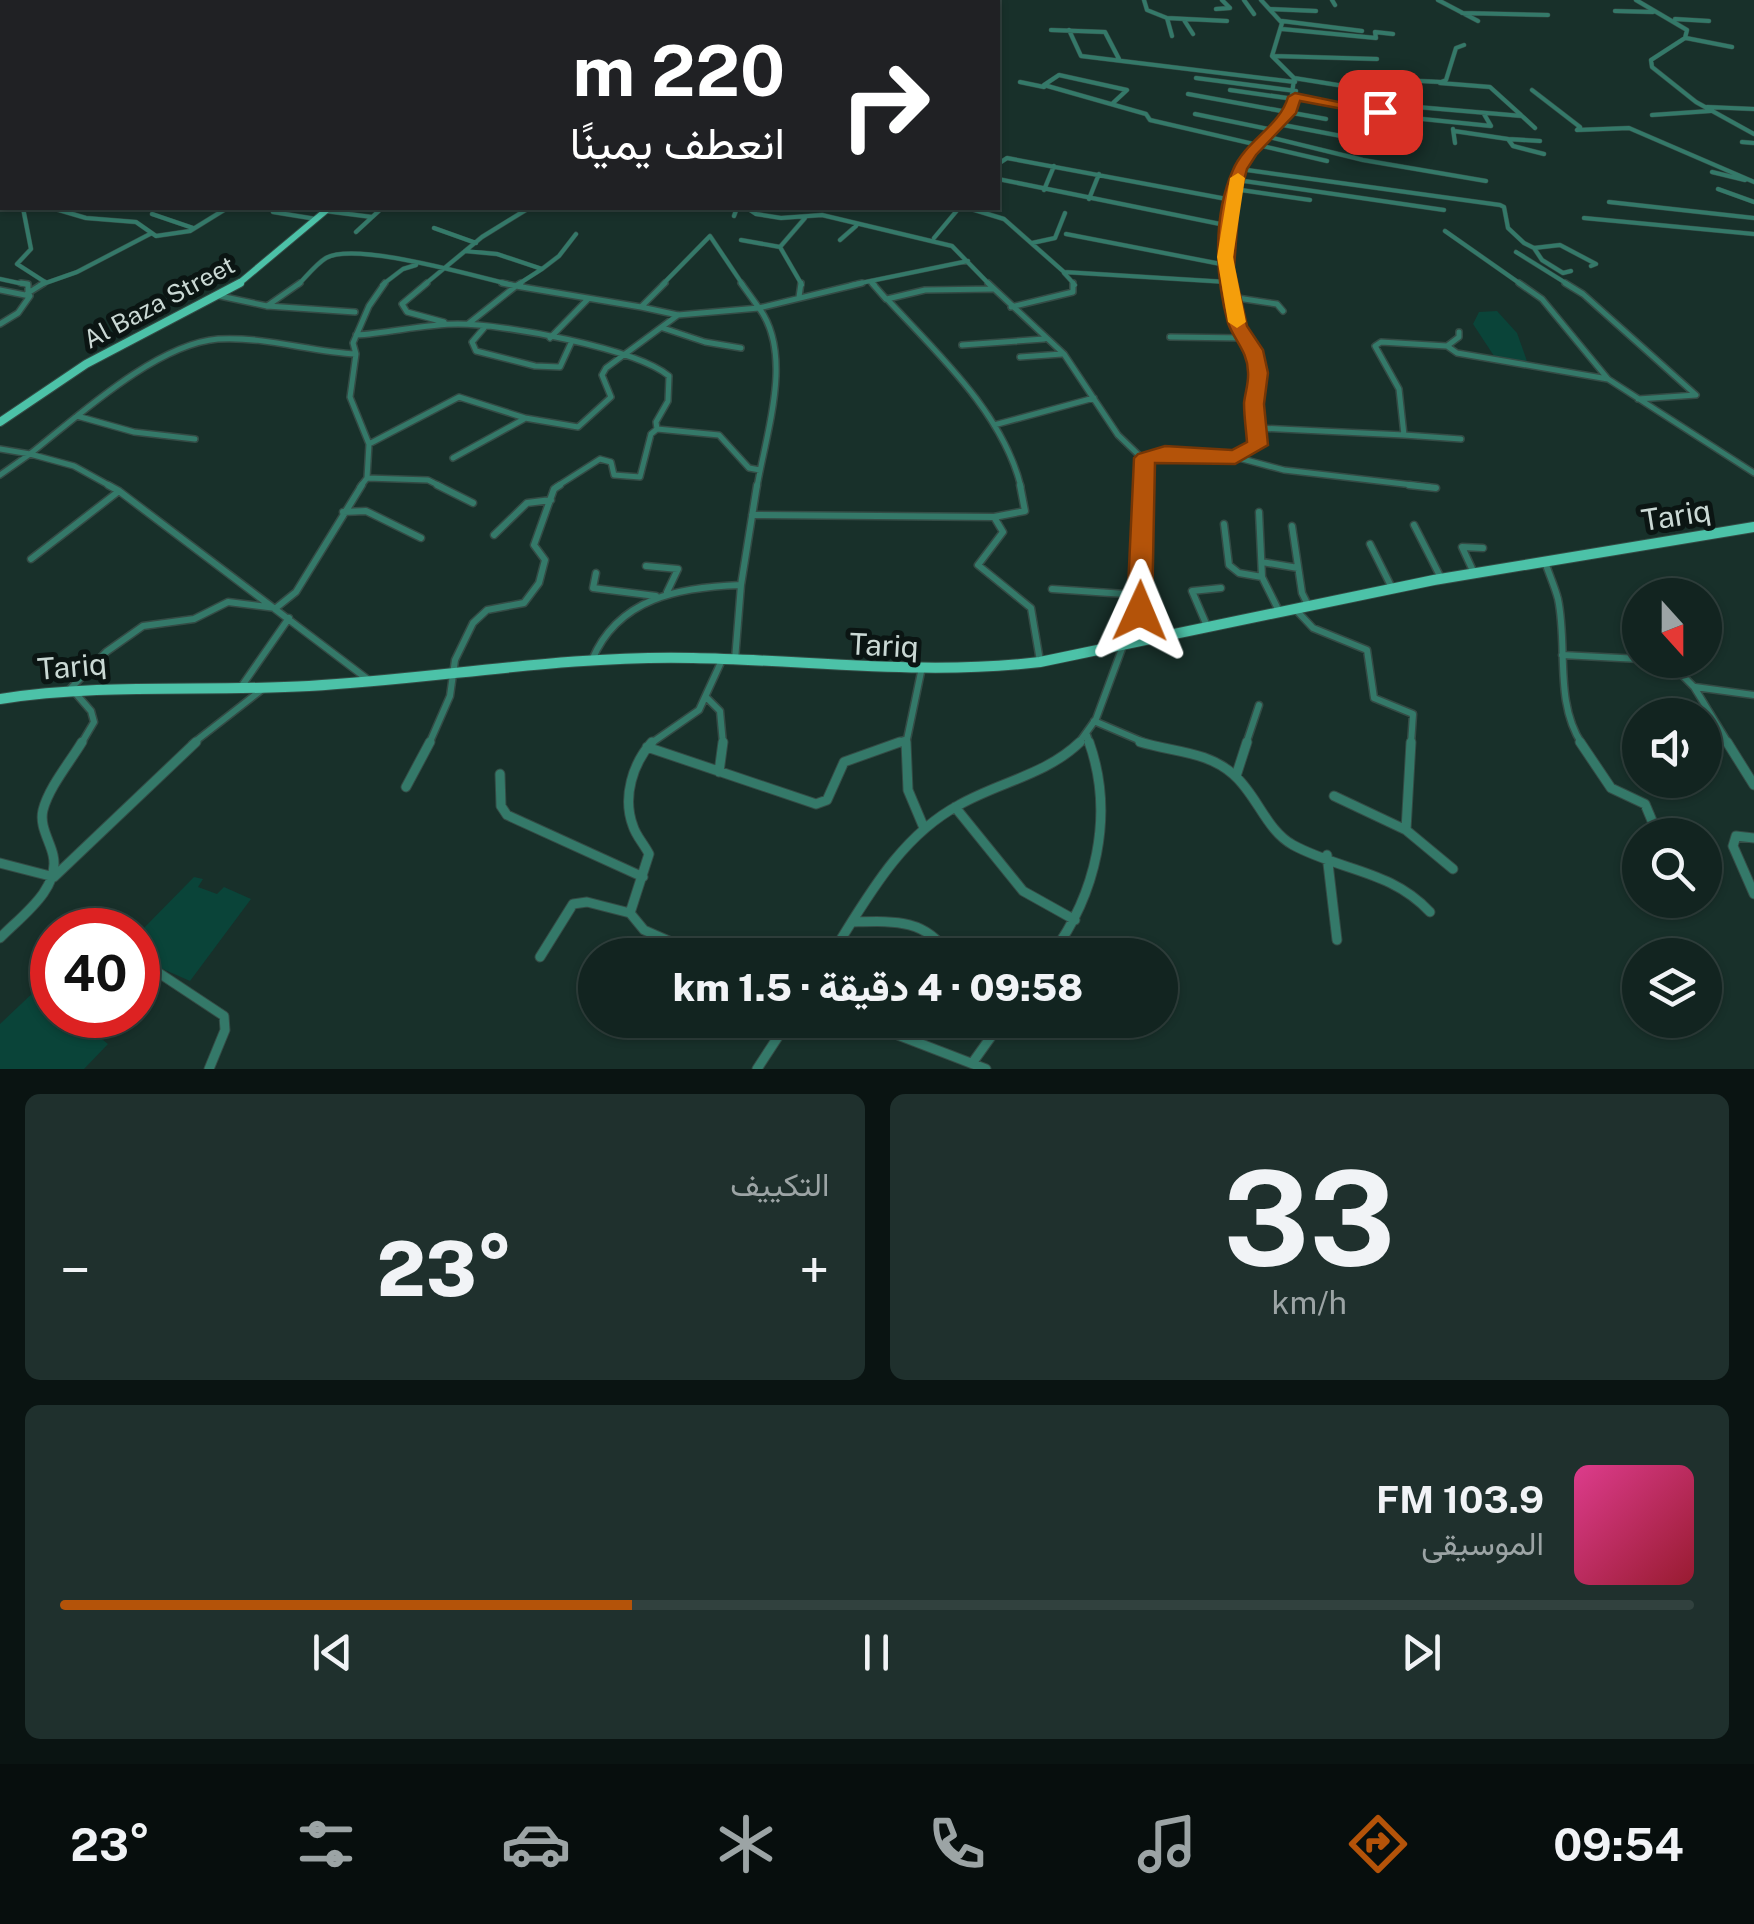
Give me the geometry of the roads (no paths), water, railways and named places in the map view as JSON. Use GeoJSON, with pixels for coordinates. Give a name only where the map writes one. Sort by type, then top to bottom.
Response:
{"type":"FeatureCollection","features":[{"type":"Feature","properties":{"kind":"main road","name":"Al Baza Street"},"geometry":{"type":"LineString","coordinates":[[0,422],[86,364],[220,296],[260,269],[326,210]]}},
{"type":"Feature","properties":{"kind":"main road","name":"Tariq"},"geometry":{"type":"LineString","coordinates":[[0,698],[70,688],[265,688],[592,661],[735,660],[921,672],[1040,662],[1392,588],[1754,527]]}},
{"type":"Feature","properties":{"kind":"street"},"geometry":{"type":"LineString","coordinates":[[1144,0],[1152,13],[1167,18],[1227,21]]}},
{"type":"Feature","properties":{"kind":"street"},"geometry":{"type":"LineString","coordinates":[[1216,9],[1230,8],[1222,0]]}},
{"type":"Feature","properties":{"kind":"street"},"geometry":{"type":"LineString","coordinates":[[1244,0],[1254,14]]}},
{"type":"Feature","properties":{"kind":"street"},"geometry":{"type":"LineString","coordinates":[[1261,0],[1282,25],[1376,38],[1375,32],[1393,34]]}},
{"type":"Feature","properties":{"kind":"street"},"geometry":{"type":"LineString","coordinates":[[1437,0],[1478,21]]}},
{"type":"Feature","properties":{"kind":"street"},"geometry":{"type":"LineString","coordinates":[[1636,0],[1688,30],[1685,38],[1650,63],[1667,81],[1708,109],[1754,134]]}},
{"type":"Feature","properties":{"kind":"street"},"geometry":{"type":"LineString","coordinates":[[1272,11],[1316,11]]}},
{"type":"Feature","properties":{"kind":"street"},"geometry":{"type":"LineString","coordinates":[[1272,11],[1301,14]]}},
{"type":"Feature","properties":{"kind":"street"},"geometry":{"type":"LineString","coordinates":[[1615,11],[1659,12]]}},
{"type":"Feature","properties":{"kind":"street"},"geometry":{"type":"LineString","coordinates":[[1462,13],[1548,15]]}},
{"type":"Feature","properties":{"kind":"street"},"geometry":{"type":"LineString","coordinates":[[1167,18],[1172,36]]}},
{"type":"Feature","properties":{"kind":"street"},"geometry":{"type":"LineString","coordinates":[[1673,19],[1709,21]]}},
{"type":"Feature","properties":{"kind":"street"},"geometry":{"type":"LineString","coordinates":[[1184,20],[1193,34]]}},
{"type":"Feature","properties":{"kind":"street"},"geometry":{"type":"LineString","coordinates":[[1282,25],[1362,31]]}},
{"type":"Feature","properties":{"kind":"street"},"geometry":{"type":"LineString","coordinates":[[1272,56],[1282,25]]}},
{"type":"Feature","properties":{"kind":"street"},"geometry":{"type":"LineString","coordinates":[[1051,30],[1105,32],[1120,60]]}},
{"type":"Feature","properties":{"kind":"street"},"geometry":{"type":"LineString","coordinates":[[1068,30],[1080,55],[1362,86],[1446,80],[1456,48],[1464,44]]}},
{"type":"Feature","properties":{"kind":"street"},"geometry":{"type":"LineString","coordinates":[[1685,38],[1732,47]]}},
{"type":"Feature","properties":{"kind":"street"},"geometry":{"type":"LineString","coordinates":[[1272,56],[1376,59]]}},
{"type":"Feature","properties":{"kind":"street"},"geometry":{"type":"LineString","coordinates":[[1235,457],[1256,448],[1254,404],[1258,373],[1231,297],[1226,265],[1232,200],[1240,169],[1290,112],[1295,95],[1295,80],[1272,56]]}},
{"type":"Feature","properties":{"kind":"street"},"geometry":{"type":"LineString","coordinates":[[1049,73],[1127,90],[1113,103]]}},
{"type":"Feature","properties":{"kind":"street"},"geometry":{"type":"LineString","coordinates":[[1044,86],[1059,75]]}},
{"type":"Feature","properties":{"kind":"street"},"geometry":{"type":"LineString","coordinates":[[1196,78],[1268,87],[1380,113],[1492,126],[1484,114]]}},
{"type":"Feature","properties":{"kind":"street"},"geometry":{"type":"LineString","coordinates":[[1400,81],[1489,86],[1535,128]]}},
{"type":"Feature","properties":{"kind":"street"},"geometry":{"type":"LineString","coordinates":[[1020,82],[1113,103],[1146,114],[1150,120],[1327,161]]}},
{"type":"Feature","properties":{"kind":"street"},"geometry":{"type":"LineString","coordinates":[[1362,86],[1380,104],[1522,116]]}},
{"type":"Feature","properties":{"kind":"street"},"geometry":{"type":"LineString","coordinates":[[1260,106],[1268,87]]}},
{"type":"Feature","properties":{"kind":"street"},"geometry":{"type":"LineString","coordinates":[[1230,90],[1295,95]]}},
{"type":"Feature","properties":{"kind":"street"},"geometry":{"type":"LineString","coordinates":[[1532,90],[1580,127],[1577,130],[1628,128],[1752,181]]}},
{"type":"Feature","properties":{"kind":"street"},"geometry":{"type":"LineString","coordinates":[[1188,94],[1326,119]]}},
{"type":"Feature","properties":{"kind":"street"},"geometry":{"type":"LineString","coordinates":[[1380,113],[1388,105]]}},
{"type":"Feature","properties":{"kind":"street"},"geometry":{"type":"LineString","coordinates":[[1652,116],[1708,109],[1754,109]]}},
{"type":"Feature","properties":{"kind":"street"},"geometry":{"type":"LineString","coordinates":[[1195,114],[1378,143]]}},
{"type":"Feature","properties":{"kind":"street"},"geometry":{"type":"LineString","coordinates":[[1452,123],[1455,143]]}},
{"type":"Feature","properties":{"kind":"street"},"geometry":{"type":"LineString","coordinates":[[1454,132],[1540,141]]}},
{"type":"Feature","properties":{"kind":"street"},"geometry":{"type":"LineString","coordinates":[[1267,136],[1387,165],[1486,180]]}},
{"type":"Feature","properties":{"kind":"street"},"geometry":{"type":"LineString","coordinates":[[1508,138],[1514,146],[1544,154]]}},
{"type":"Feature","properties":{"kind":"street"},"geometry":{"type":"LineString","coordinates":[[1742,142],[1754,142]]}},
{"type":"Feature","properties":{"kind":"street"},"geometry":{"type":"LineString","coordinates":[[1000,162],[1006,158],[1232,200]]}},
{"type":"Feature","properties":{"kind":"street"},"geometry":{"type":"LineString","coordinates":[[1044,190],[1054,166]]}},
{"type":"Feature","properties":{"kind":"street"},"geometry":{"type":"LineString","coordinates":[[1240,169],[1500,204],[1508,228],[1534,248],[1542,260],[1564,274],[1571,271]]}},
{"type":"Feature","properties":{"kind":"street"},"geometry":{"type":"LineString","coordinates":[[1712,172],[1724,178],[1752,181]]}},
{"type":"Feature","properties":{"kind":"street"},"geometry":{"type":"LineString","coordinates":[[1090,199],[1099,174]]}},
{"type":"Feature","properties":{"kind":"street"},"geometry":{"type":"LineString","coordinates":[[1000,179],[1230,226]]}},
{"type":"Feature","properties":{"kind":"street"},"geometry":{"type":"LineString","coordinates":[[1237,180],[1444,210]]}},
{"type":"Feature","properties":{"kind":"street"},"geometry":{"type":"LineString","coordinates":[[1718,188],[1734,198],[1754,202]]}},
{"type":"Feature","properties":{"kind":"street"},"geometry":{"type":"LineString","coordinates":[[1234,189],[1310,200]]}},
{"type":"Feature","properties":{"kind":"street"},"geometry":{"type":"LineString","coordinates":[[1609,202],[1754,218]]}},
{"type":"Feature","properties":{"kind":"street"},"geometry":{"type":"LineString","coordinates":[[24,210],[31,250],[17,264],[45,282]]}},
{"type":"Feature","properties":{"kind":"street"},"geometry":{"type":"LineString","coordinates":[[59,210],[86,218],[136,222],[150,234],[160,236],[194,228],[224,210]]}},
{"type":"Feature","properties":{"kind":"street"},"geometry":{"type":"LineString","coordinates":[[274,210],[316,219]]}},
{"type":"Feature","properties":{"kind":"street"},"geometry":{"type":"LineString","coordinates":[[333,210],[372,216]]}},
{"type":"Feature","properties":{"kind":"street"},"geometry":{"type":"LineString","coordinates":[[356,232],[380,210]]}},
{"type":"Feature","properties":{"kind":"street"},"geometry":{"type":"LineString","coordinates":[[445,324],[438,318],[406,312],[402,304],[465,251],[526,210]]}},
{"type":"Feature","properties":{"kind":"street"},"geometry":{"type":"LineString","coordinates":[[734,216],[736,210]]}},
{"type":"Feature","properties":{"kind":"street"},"geometry":{"type":"LineString","coordinates":[[751,210],[763,216],[822,215],[934,238],[952,246],[1064,354],[1118,434],[1144,460],[1140,641]]}},
{"type":"Feature","properties":{"kind":"street"},"geometry":{"type":"LineString","coordinates":[[822,215],[826,210]]}},
{"type":"Feature","properties":{"kind":"street"},"geometry":{"type":"LineString","coordinates":[[934,238],[957,210]]}},
{"type":"Feature","properties":{"kind":"street"},"geometry":{"type":"LineString","coordinates":[[975,210],[1004,219],[1075,285],[1073,292],[1011,307]]}},
{"type":"Feature","properties":{"kind":"street"},"geometry":{"type":"LineString","coordinates":[[1031,243],[1055,238],[1065,212]]}},
{"type":"Feature","properties":{"kind":"street"},"geometry":{"type":"LineString","coordinates":[[152,214],[194,228]]}},
{"type":"Feature","properties":{"kind":"street"},"geometry":{"type":"LineString","coordinates":[[780,247],[806,217]]}},
{"type":"Feature","properties":{"kind":"street"},"geometry":{"type":"LineString","coordinates":[[1584,218],[1754,234]]}},
{"type":"Feature","properties":{"kind":"street"},"geometry":{"type":"LineString","coordinates":[[840,240],[857,225]]}},
{"type":"Feature","properties":{"kind":"street"},"geometry":{"type":"LineString","coordinates":[[434,228],[476,243]]}},
{"type":"Feature","properties":{"kind":"street"},"geometry":{"type":"LineString","coordinates":[[1444,231],[1542,299],[1608,380],[1754,473]]}},
{"type":"Feature","properties":{"kind":"street"},"geometry":{"type":"LineString","coordinates":[[0,290],[28,294],[45,282],[77,272],[150,234]]}},
{"type":"Feature","properties":{"kind":"street"},"geometry":{"type":"LineString","coordinates":[[468,324],[559,256],[576,234]]}},
{"type":"Feature","properties":{"kind":"street"},"geometry":{"type":"LineString","coordinates":[[1066,234],[1226,265]]}},
{"type":"Feature","properties":{"kind":"street"},"geometry":{"type":"LineString","coordinates":[[641,307],[710,236],[746,291],[762,307],[776,334],[778,360],[741,586],[735,660]]}},
{"type":"Feature","properties":{"kind":"street"},"geometry":{"type":"LineString","coordinates":[[741,240],[780,247],[804,287],[798,298]]}},
{"type":"Feature","properties":{"kind":"street"},"geometry":{"type":"LineString","coordinates":[[1534,248],[1560,245],[1596,264],[1592,266]]}},
{"type":"Feature","properties":{"kind":"street"},"geometry":{"type":"LineString","coordinates":[[465,251],[497,254],[542,269]]}},
{"type":"Feature","properties":{"kind":"street"},"geometry":{"type":"LineString","coordinates":[[267,306],[333,255],[350,252],[678,316],[762,307],[968,262]]}},
{"type":"Feature","properties":{"kind":"street"},"geometry":{"type":"LineString","coordinates":[[1516,252],[1583,294],[1696,395],[1637,400]]}},
{"type":"Feature","properties":{"kind":"street"},"geometry":{"type":"LineString","coordinates":[[54,877],[56,863],[41,819],[43,808],[94,722],[91,710],[70,688],[106,652],[143,626],[194,620],[224,603],[276,608],[296,592],[342,512],[367,478],[369,444],[350,397],[356,354],[353,343],[386,279],[416,265]]}},
{"type":"Feature","properties":{"kind":"street"},"geometry":{"type":"LineString","coordinates":[[1064,272],[1228,282]]}},
{"type":"Feature","properties":{"kind":"street"},"geometry":{"type":"LineString","coordinates":[[0,279],[28,284],[30,297],[18,314],[0,324]]}},
{"type":"Feature","properties":{"kind":"street"},"geometry":{"type":"LineString","coordinates":[[752,515],[994,517],[1020,514],[1026,506],[1006,445],[994,425],[871,281]]}},
{"type":"Feature","properties":{"kind":"street"},"geometry":{"type":"LineString","coordinates":[[887,299],[924,290],[994,289]]}},
{"type":"Feature","properties":{"kind":"street"},"geometry":{"type":"LineString","coordinates":[[220,296],[267,306],[355,312]]}},
{"type":"Feature","properties":{"kind":"street"},"geometry":{"type":"LineString","coordinates":[[1231,297],[1279,305],[1283,312]]}},
{"type":"Feature","properties":{"kind":"street"},"geometry":{"type":"LineString","coordinates":[[550,338],[589,298]]}},
{"type":"Feature","properties":{"kind":"street"},"geometry":{"type":"LineString","coordinates":[[369,444],[459,396],[525,418],[570,428],[582,425],[609,400],[611,394],[602,372],[678,316]]}},
{"type":"Feature","properties":{"kind":"street"},"geometry":{"type":"LineString","coordinates":[[356,335],[398,334],[445,324],[468,324],[624,354],[663,368],[669,376],[670,393],[656,422],[657,429]]}},
{"type":"Feature","properties":{"kind":"street"},"geometry":{"type":"LineString","coordinates":[[485,328],[472,342],[476,351],[535,366],[560,367],[571,343]]}},
{"type":"Feature","properties":{"kind":"street"},"geometry":{"type":"LineString","coordinates":[[662,328],[704,342],[741,348]]}},
{"type":"Feature","properties":{"kind":"street"},"geometry":{"type":"LineString","coordinates":[[1447,346],[1459,337],[1459,332]]}},
{"type":"Feature","properties":{"kind":"street"},"geometry":{"type":"LineString","coordinates":[[1170,337],[1244,338]]}},
{"type":"Feature","properties":{"kind":"street"},"geometry":{"type":"LineString","coordinates":[[0,475],[124,382],[202,341],[223,339],[301,352],[356,354]]}},
{"type":"Feature","properties":{"kind":"street"},"geometry":{"type":"LineString","coordinates":[[962,345],[1045,339]]}},
{"type":"Feature","properties":{"kind":"street"},"geometry":{"type":"LineString","coordinates":[[1404,435],[1398,385],[1379,359],[1375,344],[1447,346],[1457,353],[1608,380]]}},
{"type":"Feature","properties":{"kind":"street"},"geometry":{"type":"LineString","coordinates":[[1020,357],[1064,354]]}},
{"type":"Feature","properties":{"kind":"street"},"geometry":{"type":"LineString","coordinates":[[994,425],[1094,398]]}},
{"type":"Feature","properties":{"kind":"street"},"geometry":{"type":"LineString","coordinates":[[77,416],[134,432],[195,439]]}},
{"type":"Feature","properties":{"kind":"street"},"geometry":{"type":"LineString","coordinates":[[453,458],[525,418]]}},
{"type":"Feature","properties":{"kind":"street"},"geometry":{"type":"LineString","coordinates":[[1257,428],[1461,438]]}},
{"type":"Feature","properties":{"kind":"street"},"geometry":{"type":"LineString","coordinates":[[406,786],[435,732],[452,691],[450,675],[478,616],[533,598],[545,560],[534,545],[556,487],[596,459],[609,460],[614,475],[640,477],[651,434],[657,429],[719,435],[748,468],[761,470]]}},
{"type":"Feature","properties":{"kind":"street"},"geometry":{"type":"LineString","coordinates":[[0,449],[74,466],[119,491],[371,681]]}},
{"type":"Feature","properties":{"kind":"street"},"geometry":{"type":"LineString","coordinates":[[1144,460],[1165,453],[1235,457],[1284,470],[1436,488]]}},
{"type":"Feature","properties":{"kind":"street"},"geometry":{"type":"LineString","coordinates":[[367,478],[428,480],[473,503]]}},
{"type":"Feature","properties":{"kind":"street"},"geometry":{"type":"LineString","coordinates":[[32,558],[119,491]]}},
{"type":"Feature","properties":{"kind":"street"},"geometry":{"type":"LineString","coordinates":[[494,536],[526,504],[551,500]]}},
{"type":"Feature","properties":{"kind":"street"},"geometry":{"type":"LineString","coordinates":[[342,512],[366,512],[421,538]]}},
{"type":"Feature","properties":{"kind":"street"},"geometry":{"type":"LineString","coordinates":[[1259,512],[1262,578],[1280,612]]}},
{"type":"Feature","properties":{"kind":"street"},"geometry":{"type":"LineString","coordinates":[[994,517],[1004,532],[978,565],[1031,608],[1040,662]]}},
{"type":"Feature","properties":{"kind":"street"},"geometry":{"type":"LineString","coordinates":[[1224,524],[1228,565],[1240,573],[1262,578]]}},
{"type":"Feature","properties":{"kind":"street"},"geometry":{"type":"LineString","coordinates":[[1292,526],[1308,606]]}},
{"type":"Feature","properties":{"kind":"street"},"geometry":{"type":"LineString","coordinates":[[1414,526],[1441,579]]}},
{"type":"Feature","properties":{"kind":"street"},"geometry":{"type":"LineString","coordinates":[[1370,544],[1392,588]]}},
{"type":"Feature","properties":{"kind":"street"},"geometry":{"type":"LineString","coordinates":[[1474,573],[1462,548],[1483,548]]}},
{"type":"Feature","properties":{"kind":"street"},"geometry":{"type":"LineString","coordinates":[[1544,561],[1558,600],[1564,681],[1576,734],[1611,788],[1635,796],[1645,804],[1651,818]]}},
{"type":"Feature","properties":{"kind":"street"},"geometry":{"type":"LineString","coordinates":[[1262,562],[1298,568]]}},
{"type":"Feature","properties":{"kind":"street"},"geometry":{"type":"LineString","coordinates":[[592,661],[605,630],[662,595],[678,569],[646,566]]}},
{"type":"Feature","properties":{"kind":"street"},"geometry":{"type":"LineString","coordinates":[[596,573],[594,588],[662,595],[703,586],[741,586]]}},
{"type":"Feature","properties":{"kind":"street"},"geometry":{"type":"LineString","coordinates":[[1208,627],[1192,592],[1221,588]]}},
{"type":"Feature","properties":{"kind":"street"},"geometry":{"type":"LineString","coordinates":[[1052,589],[1140,596]]}},
{"type":"Feature","properties":{"kind":"street"},"geometry":{"type":"LineString","coordinates":[[1295,609],[1314,628],[1367,650],[1374,698],[1413,714],[1406,830]]}},
{"type":"Feature","properties":{"kind":"street"},"geometry":{"type":"LineString","coordinates":[[241,687],[289,618]]}},
{"type":"Feature","properties":{"kind":"street"},"geometry":{"type":"LineString","coordinates":[[842,938],[902,851],[924,828],[955,807],[1037,772],[1065,756],[1088,735],[1124,645]]}},
{"type":"Feature","properties":{"kind":"street"},"geometry":{"type":"LineString","coordinates":[[1562,654],[1622,658]]}},
{"type":"Feature","properties":{"kind":"street"},"geometry":{"type":"LineString","coordinates":[[630,913],[649,854],[632,826],[629,799],[636,767],[647,748],[664,733],[690,720],[706,697],[722,660]]}},
{"type":"Feature","properties":{"kind":"street"},"geometry":{"type":"LineString","coordinates":[[921,672],[904,740],[905,789],[924,828]]}},
{"type":"Feature","properties":{"kind":"street"},"geometry":{"type":"LineString","coordinates":[[1686,678],[1754,785]]}},
{"type":"Feature","properties":{"kind":"street"},"geometry":{"type":"LineString","coordinates":[[1694,686],[1754,694]]}},
{"type":"Feature","properties":{"kind":"street"},"geometry":{"type":"LineString","coordinates":[[0,938],[54,877],[177,756],[265,688]]}},
{"type":"Feature","properties":{"kind":"street"},"geometry":{"type":"LineString","coordinates":[[706,697],[714,702],[724,724],[718,772]]}},
{"type":"Feature","properties":{"kind":"street"},"geometry":{"type":"LineString","coordinates":[[1236,776],[1259,705]]}},
{"type":"Feature","properties":{"kind":"street"},"geometry":{"type":"LineString","coordinates":[[1094,721],[1154,746],[1202,756],[1236,776],[1268,816],[1278,836],[1296,847],[1327,855],[1411,889],[1430,912]]}},
{"type":"Feature","properties":{"kind":"street"},"geometry":{"type":"LineString","coordinates":[[1063,938],[1090,888],[1099,768],[1088,735]]}},
{"type":"Feature","properties":{"kind":"street"},"geometry":{"type":"LineString","coordinates":[[647,748],[821,803],[827,800],[844,762],[904,740]]}},
{"type":"Feature","properties":{"kind":"street"},"geometry":{"type":"LineString","coordinates":[[500,774],[500,806],[506,815],[643,876]]}},
{"type":"Feature","properties":{"kind":"street"},"geometry":{"type":"LineString","coordinates":[[1334,796],[1406,830],[1453,869]]}},
{"type":"Feature","properties":{"kind":"street"},"geometry":{"type":"LineString","coordinates":[[955,807],[1022,892],[1075,920]]}},
{"type":"Feature","properties":{"kind":"street"},"geometry":{"type":"LineString","coordinates":[[1754,838],[1733,839],[1754,894]]}},
{"type":"Feature","properties":{"kind":"street"},"geometry":{"type":"LineString","coordinates":[[1327,855],[1337,940]]}},
{"type":"Feature","properties":{"kind":"street"},"geometry":{"type":"LineString","coordinates":[[0,862],[54,877]]}},
{"type":"Feature","properties":{"kind":"street"},"geometry":{"type":"LineString","coordinates":[[540,957],[573,904],[587,900],[608,910],[630,913],[644,930],[662,938]]}},
{"type":"Feature","properties":{"kind":"street"},"geometry":{"type":"LineString","coordinates":[[852,922],[899,920],[916,924],[934,938]]}},
{"type":"Feature","properties":{"kind":"street"},"geometry":{"type":"LineString","coordinates":[[160,972],[224,1016],[225,1030],[208,1069]]}},
{"type":"Feature","properties":{"kind":"street"},"geometry":{"type":"LineString","coordinates":[[757,1069],[777,1038]]}},
{"type":"Feature","properties":{"kind":"street"},"geometry":{"type":"LineString","coordinates":[[906,1038],[986,1069]]}},
{"type":"Feature","properties":{"kind":"street"},"geometry":{"type":"LineString","coordinates":[[973,1062],[990,1038]]}}]}
